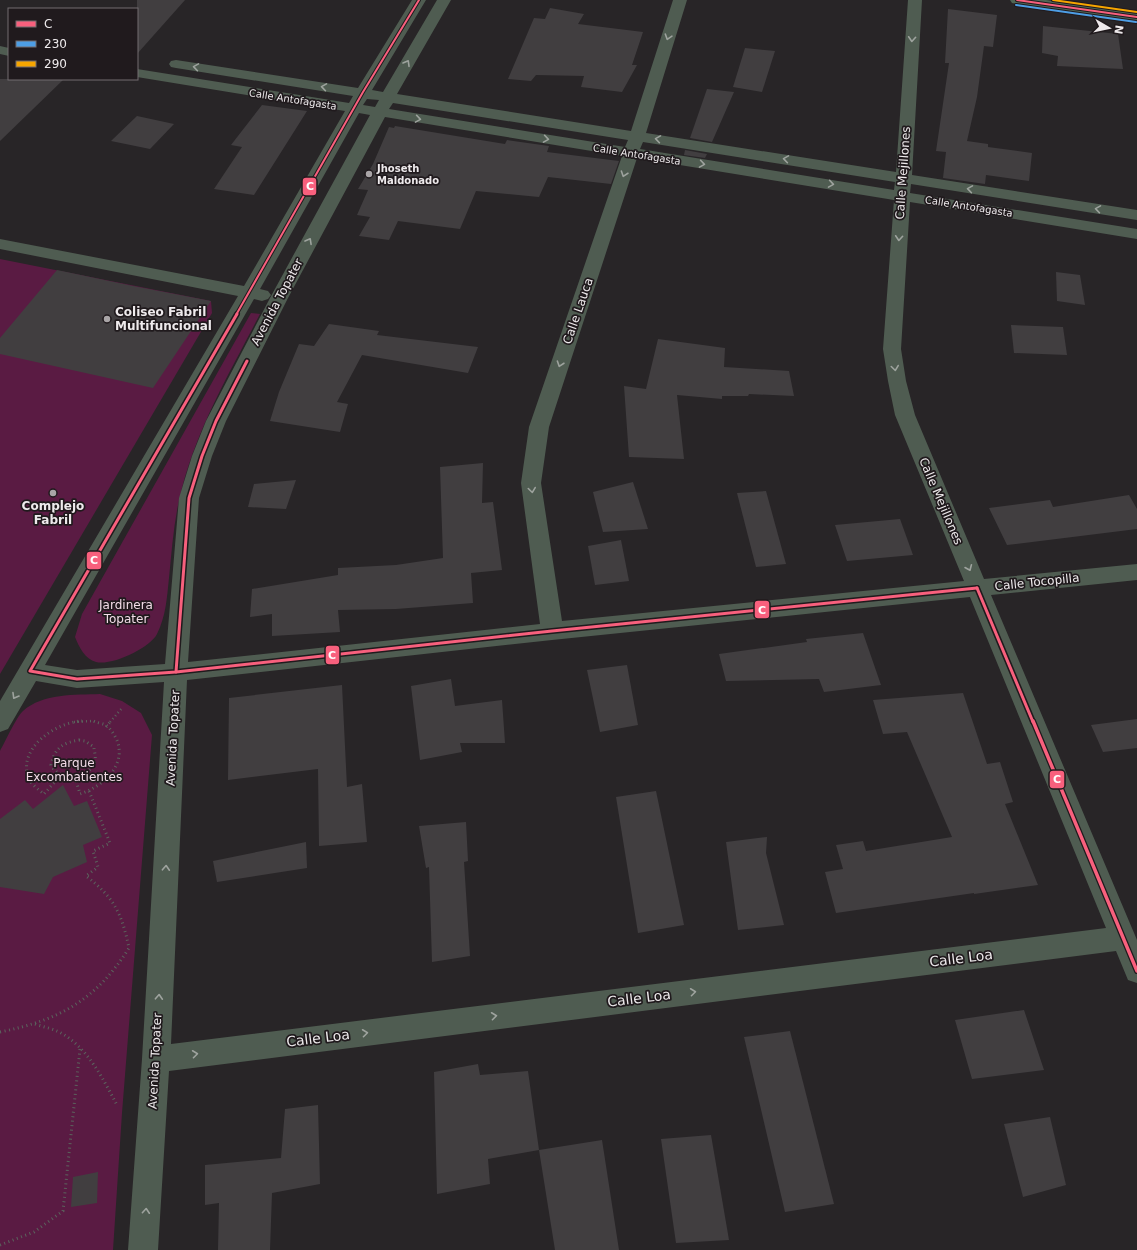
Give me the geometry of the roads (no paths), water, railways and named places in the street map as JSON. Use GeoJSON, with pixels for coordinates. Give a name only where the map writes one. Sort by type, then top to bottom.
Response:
{"type":"FeatureCollection","features":[{"type":"Feature","properties":{"kind":"main road"},"geometry":{"type":"LineString","coordinates":[[1017,0],[1137,17]]}},
{"type":"Feature","properties":{"kind":"main road"},"geometry":{"type":"LineString","coordinates":[[1068,8],[1082,0]]}},
{"type":"Feature","properties":{"kind":"main road"},"geometry":{"type":"LineString","coordinates":[[1134,0],[1137,5]]}},
{"type":"Feature","properties":{"kind":"street"},"geometry":{"type":"LineString","coordinates":[[0,722],[249,293],[358,100],[419,0]]}},
{"type":"Feature","properties":{"kind":"street","name":"Avenida Topater"},"geometry":{"type":"LineString","coordinates":[[143,1250],[156,1059],[176,672],[189,498],[202,456],[216,421],[279,298],[384,105],[444,0]]}},
{"type":"Feature","properties":{"kind":"street","name":"Calle Lauca"},"geometry":{"type":"LineString","coordinates":[[552,631],[531,483],[539,427],[637,136],[680,0]]}},
{"type":"Feature","properties":{"kind":"street","name":"Calle Mejillones"},"geometry":{"type":"LineString","coordinates":[[915,0],[892,349],[897,381],[905,415],[1137,971]]}},
{"type":"Feature","properties":{"kind":"street","name":"Calle Antofagasta"},"geometry":{"type":"LineString","coordinates":[[160,62],[631,153],[902,195],[1137,234]]}},
{"type":"Feature","properties":{"kind":"street","name":"Calle Antofagasta"},"geometry":{"type":"LineString","coordinates":[[138,73],[358,100]]}},
{"type":"Feature","properties":{"kind":"street","name":"Calle Antofagasta"},"geometry":{"type":"LineString","coordinates":[[384,105],[637,136],[1137,215]]}},
{"type":"Feature","properties":{"kind":"street"},"geometry":{"type":"LineString","coordinates":[[0,244],[279,298]]}},
{"type":"Feature","properties":{"kind":"street","name":"Calle Tocopilla"},"geometry":{"type":"LineString","coordinates":[[30,671],[77,679],[176,672],[552,631],[1137,572]]}},
{"type":"Feature","properties":{"kind":"street","name":"Calle Loa"},"geometry":{"type":"LineString","coordinates":[[156,1059],[1123,938]]}},
{"type":"Feature","properties":{"kind":"place","name":"Jhoseth Maldonado"},"geometry":{"type":"Point","coordinates":[369,174]}},
{"type":"Feature","properties":{"kind":"place","name":"Coliseo Fabril Multifuncional"},"geometry":{"type":"Point","coordinates":[107,319]}},
{"type":"Feature","properties":{"kind":"place","name":"Complejo Fabril"},"geometry":{"type":"Point","coordinates":[53,493]}},
{"type":"Feature","properties":{"kind":"park label","name":"Jardinera Topater"},"geometry":{"type":"Point","coordinates":[126,612]}},
{"type":"Feature","properties":{"kind":"park label","name":"Parque Excombatientes"},"geometry":{"type":"Point","coordinates":[74,770]}}]}
